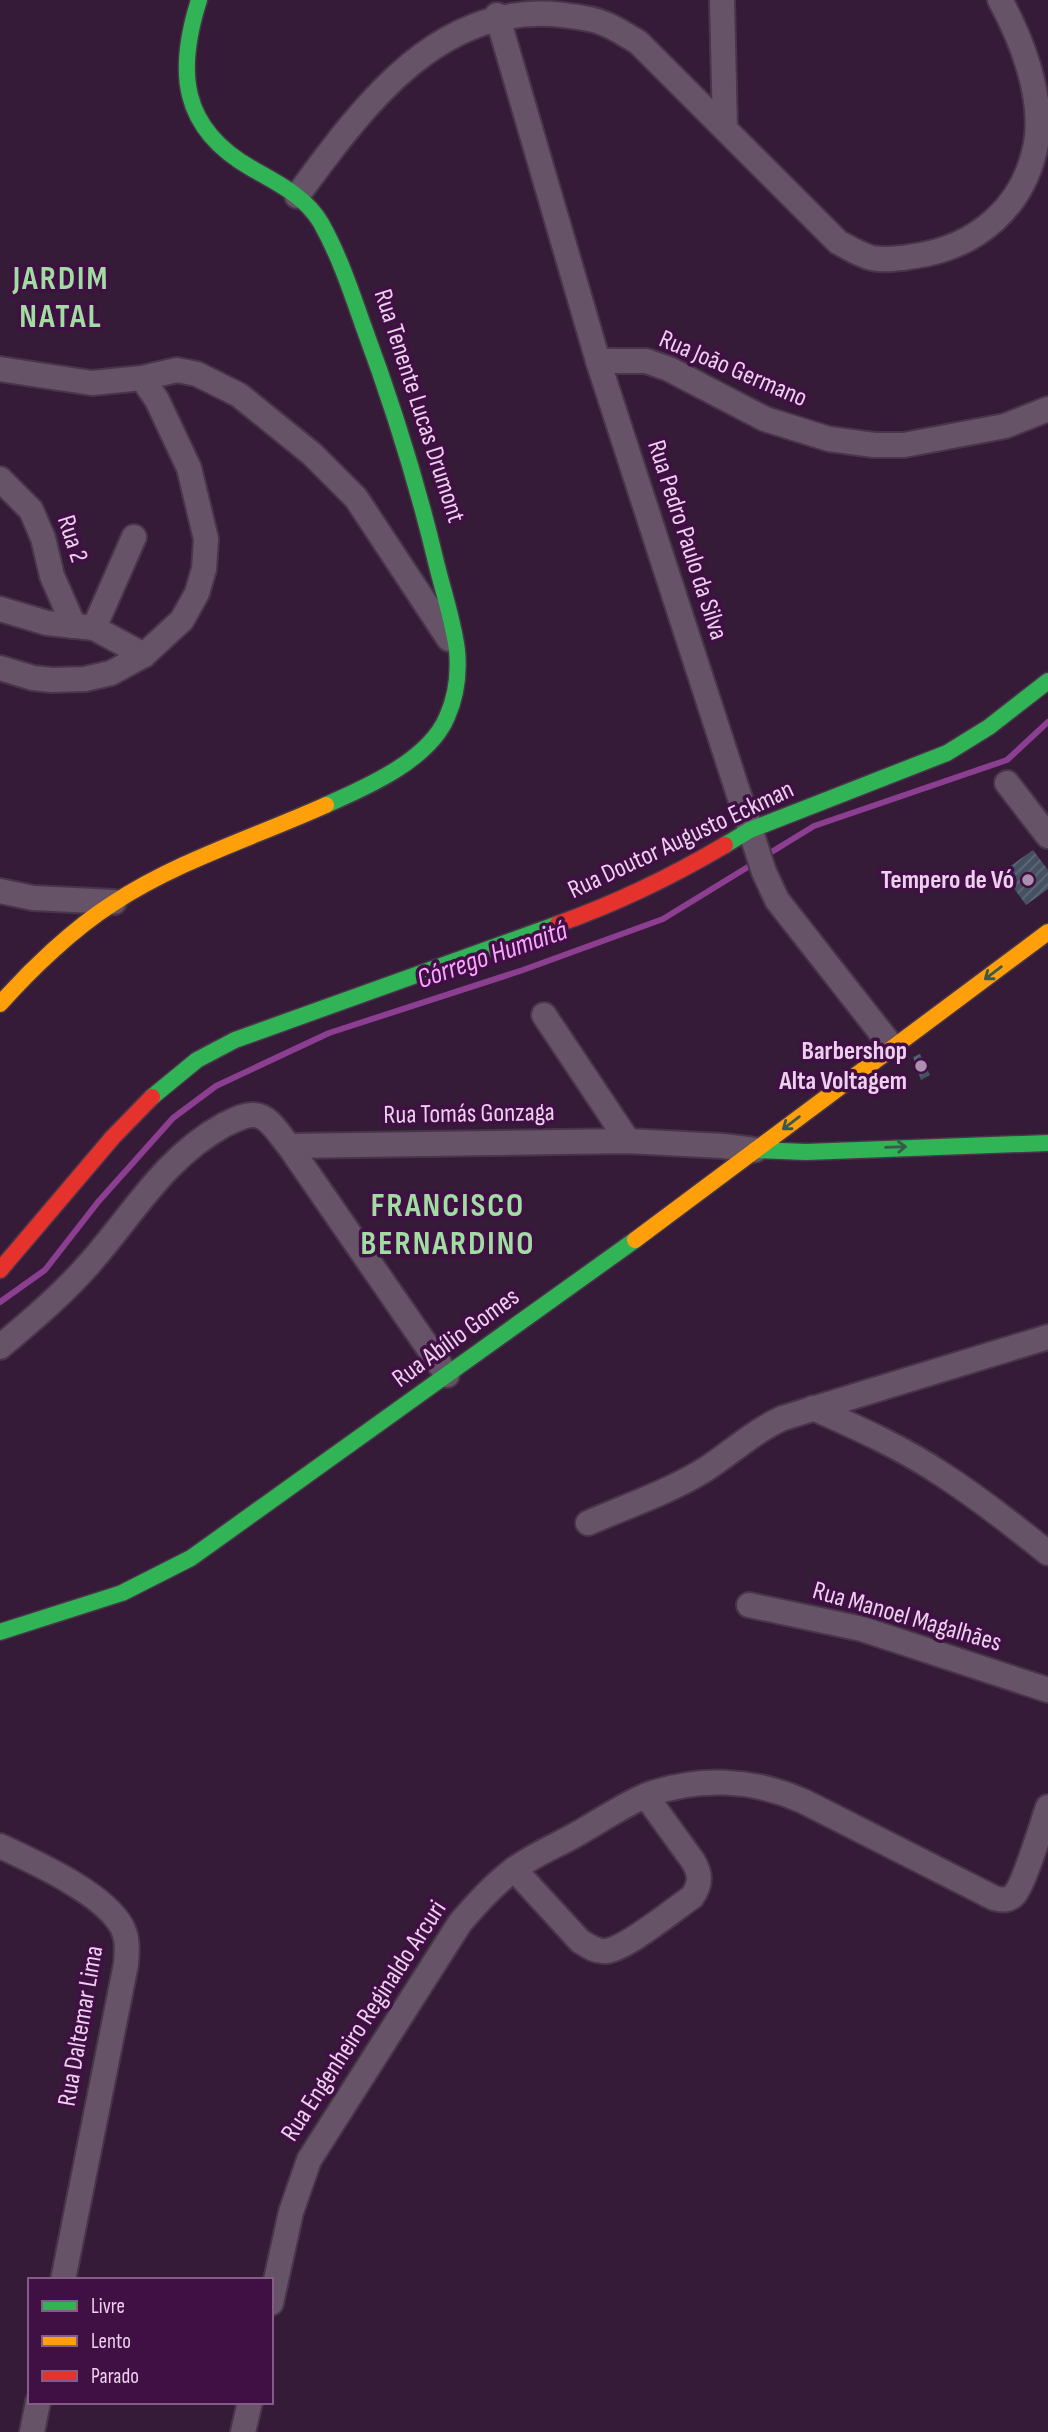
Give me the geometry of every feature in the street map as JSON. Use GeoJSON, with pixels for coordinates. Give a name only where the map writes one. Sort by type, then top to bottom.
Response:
{"type":"FeatureCollection","features":[{"type":"Feature","properties":{"kind":"street"},"geometry":{"type":"LineString","coordinates":[[199,0],[192,19],[188,68],[190,97],[200,122],[216,143],[237,160],[297,195],[380,89],[425,52],[453,33],[497,15],[541,11],[603,23],[638,42],[838,242],[861,255],[875,259],[924,255],[955,245],[987,228],[1009,207],[1018,190],[1036,144],[1035,102],[1029,72],[1011,20],[1000,0]]}},
{"type":"Feature","properties":{"kind":"street"},"geometry":{"type":"LineString","coordinates":[[722,0],[725,128]]}},
{"type":"Feature","properties":{"kind":"street","name":"Rua Pedro Paulo da Silva"},"geometry":{"type":"LineString","coordinates":[[497,15],[598,361],[764,872],[777,900],[893,1048]]}},
{"type":"Feature","properties":{"kind":"street","name":"Rua Tenente Lucas Drumont"},"geometry":{"type":"LineString","coordinates":[[0,1004],[41,961],[114,902],[189,865],[363,788],[417,754],[440,730],[449,714],[455,690],[457,652],[433,545],[400,424],[380,366],[327,239],[313,212],[297,195]]}},
{"type":"Feature","properties":{"kind":"street","name":"Rua João Germano"},"geometry":{"type":"LineString","coordinates":[[598,361],[646,361],[669,369],[765,419],[829,439],[874,445],[904,445],[1005,426],[1048,409]]}},
{"type":"Feature","properties":{"kind":"street"},"geometry":{"type":"LineString","coordinates":[[0,369],[92,383],[177,370],[197,374],[239,395],[312,454],[356,498],[457,652]]}},
{"type":"Feature","properties":{"kind":"street"},"geometry":{"type":"LineString","coordinates":[[0,668],[33,678],[52,680],[85,679],[111,673],[144,655],[182,620],[197,593],[204,569],[205,539],[189,468],[162,410],[142,377]]}},
{"type":"Feature","properties":{"kind":"street","name":"Rua 2"},"geometry":{"type":"LineString","coordinates":[[0,478],[31,510],[43,538],[52,576],[84,627]]}},
{"type":"Feature","properties":{"kind":"street"},"geometry":{"type":"LineString","coordinates":[[84,627],[134,537]]}},
{"type":"Feature","properties":{"kind":"street"},"geometry":{"type":"LineString","coordinates":[[0,609],[47,623],[84,627],[144,655]]}},
{"type":"Feature","properties":{"kind":"street","name":"Rua Doutor Augusto Eckman"},"geometry":{"type":"LineString","coordinates":[[0,1270],[24,1246],[143,1108],[189,1065],[265,1028],[613,904],[687,868],[947,753],[1000,719],[1048,681]]}},
{"type":"Feature","properties":{"kind":"street"},"geometry":{"type":"LineString","coordinates":[[1007,783],[1048,836]]}},
{"type":"Feature","properties":{"kind":"street"},"geometry":{"type":"LineString","coordinates":[[0,891],[33,898],[114,902]]}},
{"type":"Feature","properties":{"kind":"street","name":"Rua Abílio Gomes"},"geometry":{"type":"LineString","coordinates":[[0,1632],[132,1591],[165,1575],[680,1208],[755,1150],[829,1103],[893,1048],[1048,932]]}},
{"type":"Feature","properties":{"kind":"street"},"geometry":{"type":"LineString","coordinates":[[544,1015],[628,1141]]}},
{"type":"Feature","properties":{"kind":"street"},"geometry":{"type":"LineString","coordinates":[[0,1347],[54,1300],[81,1272],[164,1171],[189,1147],[230,1122],[254,1115],[262,1116],[289,1146],[447,1375]]}},
{"type":"Feature","properties":{"kind":"street"},"geometry":{"type":"LineString","coordinates":[[839,1130],[857,1149]]}},
{"type":"Feature","properties":{"kind":"street","name":"Rua Tomás Gonzaga"},"geometry":{"type":"LineString","coordinates":[[289,1146],[628,1141],[806,1152],[1048,1143]]}},
{"type":"Feature","properties":{"kind":"street"},"geometry":{"type":"LineString","coordinates":[[588,1523],[705,1469],[762,1428],[813,1408],[1048,1337]]}},
{"type":"Feature","properties":{"kind":"street"},"geometry":{"type":"LineString","coordinates":[[813,1408],[900,1449],[941,1474],[986,1504],[1048,1553]]}},
{"type":"Feature","properties":{"kind":"street","name":"Rua Manoel Magalhães"},"geometry":{"type":"LineString","coordinates":[[749,1605],[862,1629],[1048,1690]]}},
{"type":"Feature","properties":{"kind":"street","name":"Rua Engenheiro Reginaldo Arcuri"},"geometry":{"type":"LineString","coordinates":[[273,2294],[291,2212],[309,2160],[460,1923],[481,1898],[514,1869],[646,1796],[704,1783],[745,1783],[776,1789],[994,1898],[1009,1899],[1019,1888],[1048,1807]]}},
{"type":"Feature","properties":{"kind":"street"},"geometry":{"type":"LineString","coordinates":[[514,1869],[580,1941],[592,1949],[604,1951],[627,1942],[692,1897],[699,1880],[699,1870],[694,1861],[646,1796]]}},
{"type":"Feature","properties":{"kind":"street","name":"Rua Daltemar Lima"},"geometry":{"type":"LineString","coordinates":[[0,1846],[39,1864],[93,1897],[122,1927],[128,1945],[124,1978],[63,2278]]}},
{"type":"Feature","properties":{"kind":"street"},"geometry":{"type":"LineString","coordinates":[[32,2432],[38,2404]]}},
{"type":"Feature","properties":{"kind":"street"},"geometry":{"type":"LineString","coordinates":[[243,2432],[250,2404]]}},
{"type":"Feature","properties":{"kind":"building","name":"Tempero de Vó"},"geometry":{"type":"Polygon","coordinates":[[[1033,850],[1048,870],[1048,889],[1026,905],[1002,872],[1033,850]]]}},
{"type":"Feature","properties":{"kind":"building","name":"Barbershop Alta Voltagem"},"geometry":{"type":"Polygon","coordinates":[[[920,1054],[930,1075],[921,1080],[913,1057],[920,1054]]]}},
{"type":"Feature","properties":{"kind":"waterway","name":"Córrego Humaitá"},"geometry":{"type":"LineString","coordinates":[[765,856],[814,826],[1007,760],[1048,722]]}},
{"type":"Feature","properties":{"kind":"waterway","name":"Córrego Humaitá"},"geometry":{"type":"LineString","coordinates":[[0,1302],[45,1270],[98,1202],[173,1118],[216,1086],[329,1033],[523,970],[663,919],[756,862]]}},
{"type":"Feature","properties":{"kind":"traffic: fast"},"geometry":{"type":"LineString","coordinates":[[199,0],[188,51],[190,96],[210,135],[228,152],[290,191],[307,205],[327,235],[349,286],[403,443],[429,532],[457,650],[455,693],[447,717],[438,732],[412,759],[378,781],[326,805]]}},
{"type":"Feature","properties":{"kind":"traffic: fast"},"geometry":{"type":"LineString","coordinates":[[725,845],[750,830],[947,753],[989,727],[1048,681]]}},
{"type":"Feature","properties":{"kind":"traffic: fast"},"geometry":{"type":"LineString","coordinates":[[152,1097],[197,1060],[235,1040],[558,924]]}},
{"type":"Feature","properties":{"kind":"traffic: fast"},"geometry":{"type":"LineString","coordinates":[[755,1150],[806,1152],[1048,1143]]}},
{"type":"Feature","properties":{"kind":"traffic: fast"},"geometry":{"type":"LineString","coordinates":[[0,1632],[122,1593],[191,1558],[635,1240]]}},
{"type":"Feature","properties":{"kind":"traffic: slow"},"geometry":{"type":"LineString","coordinates":[[0,1004],[68,937],[112,904],[190,862],[326,805]]}},
{"type":"Feature","properties":{"kind":"traffic: slow"},"geometry":{"type":"LineString","coordinates":[[635,1240],[1048,932]]}},
{"type":"Feature","properties":{"kind":"traffic: jam"},"geometry":{"type":"LineString","coordinates":[[558,924],[643,889],[725,845]]}},
{"type":"Feature","properties":{"kind":"traffic: jam"},"geometry":{"type":"LineString","coordinates":[[0,1270],[113,1137],[152,1097]]}},
{"type":"Feature","properties":{"kind":"place","name":"Tempero de Vó"},"geometry":{"type":"Point","coordinates":[1028,880]}},
{"type":"Feature","properties":{"kind":"place","name":"Barbershop Alta Voltagem"},"geometry":{"type":"Point","coordinates":[921,1066]}},
{"type":"Feature","properties":{"kind":"district","name":"JARDIM NATAL"},"geometry":{"type":"Point","coordinates":[61,298]}},
{"type":"Feature","properties":{"kind":"district","name":"FRANCISCO BERNARDINO"},"geometry":{"type":"Point","coordinates":[448,1225]}}]}
